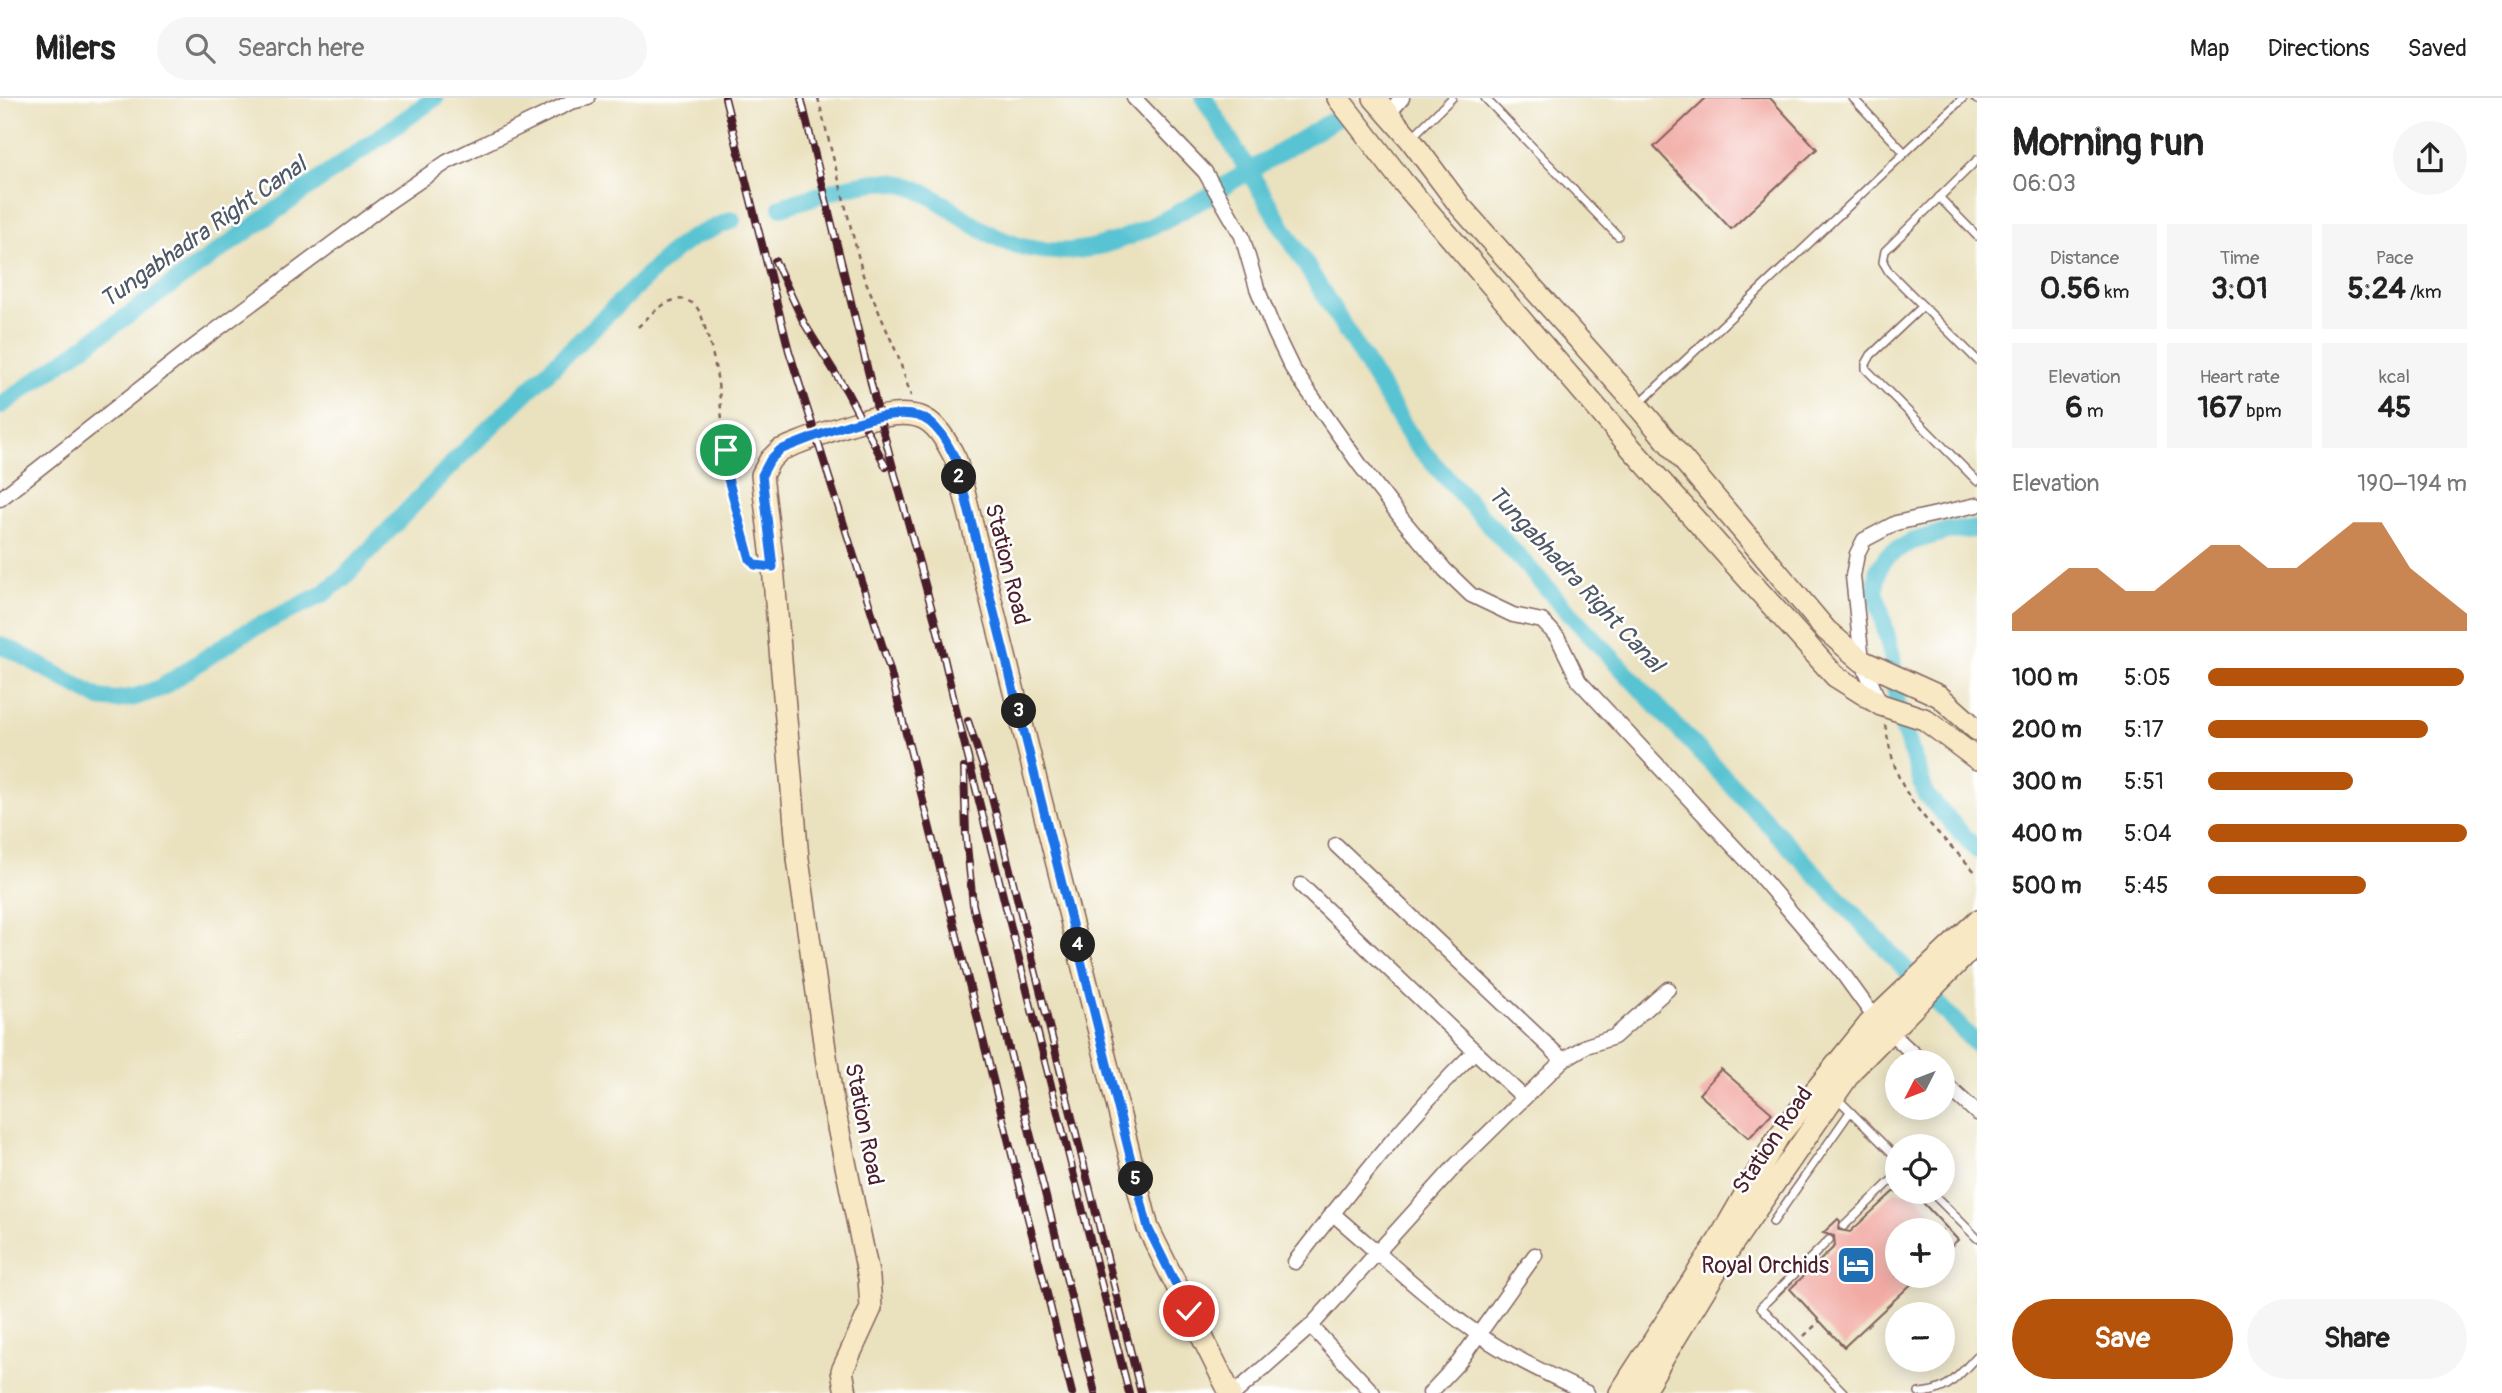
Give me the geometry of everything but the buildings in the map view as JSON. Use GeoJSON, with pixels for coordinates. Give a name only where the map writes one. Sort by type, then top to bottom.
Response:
{"type":"FeatureCollection","features":[{"type":"Feature","properties":{"kind":"street"},"geometry":{"type":"LineString","coordinates":[[0,499],[188,351],[387,203],[447,162],[571,102],[588,98]]}},
{"type":"Feature","properties":{"kind":"street"},"geometry":{"type":"LineString","coordinates":[[1134,98],[1205,172],[1242,236],[1257,288],[1292,368],[1360,465],[1402,519],[1445,570],[1471,595],[1513,615],[1542,621],[1551,630],[1563,646],[1579,681],[1750,864],[1912,1050]]}},
{"type":"Feature","properties":{"kind":"street"},"geometry":{"type":"LineString","coordinates":[[1338,98],[1411,192],[1623,438],[1835,676],[1885,706],[1924,719],[1977,759]]}},
{"type":"Feature","properties":{"kind":"street"},"geometry":{"type":"LineString","coordinates":[[1402,98],[1381,106],[1410,139],[1460,206],[1637,405],[1826,630],[1870,665],[1939,696],[1977,730]]}},
{"type":"Feature","properties":{"kind":"street","name":"Station Road"},"geometry":{"type":"LineString","coordinates":[[846,1393],[842,1371],[871,1308],[869,1278],[832,1098],[798,859],[773,567],[762,475],[770,460],[780,450],[879,416],[918,416],[932,425],[948,442],[956,460],[1148,1228],[1232,1393]]}},
{"type":"Feature","properties":{"kind":"street"},"geometry":{"type":"LineString","coordinates":[[1885,706],[1870,665],[1853,576],[1857,554],[1864,540],[1896,523],[1977,505]]}},
{"type":"Feature","properties":{"kind":"street"},"geometry":{"type":"LineString","coordinates":[[1336,845],[1563,1060]]}},
{"type":"Feature","properties":{"kind":"street"},"geometry":{"type":"LineString","coordinates":[[1301,885],[1524,1098]]}},
{"type":"Feature","properties":{"kind":"street"},"geometry":{"type":"LineString","coordinates":[[1886,1020],[1964,956],[1977,921]]}},
{"type":"Feature","properties":{"kind":"street"},"geometry":{"type":"LineString","coordinates":[[1232,1393],[1311,1326],[1457,1164],[1563,1060],[1586,1046],[1614,1037],[1668,989]]}},
{"type":"Feature","properties":{"kind":"street","name":"Station Road"},"geometry":{"type":"LineString","coordinates":[[1642,1393],[1733,1243],[1886,1020]]}},
{"type":"Feature","properties":{"kind":"street","name":"Station Road"},"geometry":{"type":"LineString","coordinates":[[1620,1393],[1720,1238],[1778,1137],[1886,1020]]}},
{"type":"Feature","properties":{"kind":"street"},"geometry":{"type":"LineString","coordinates":[[1295,1262],[1378,1156],[1475,1051]]}},
{"type":"Feature","properties":{"kind":"street"},"geometry":{"type":"LineString","coordinates":[[1955,1093],[1977,1113]]}},
{"type":"Feature","properties":{"kind":"street"},"geometry":{"type":"LineString","coordinates":[[1332,1213],[1434,1301],[1479,1335],[1521,1362],[1587,1393]]}},
{"type":"Feature","properties":{"kind":"street"},"geometry":{"type":"LineString","coordinates":[[1430,1393],[1459,1362],[1535,1255]]}},
{"type":"Feature","properties":{"kind":"street"},"geometry":{"type":"LineString","coordinates":[[1311,1326],[1373,1393]]}},
{"type":"Feature","properties":{"kind":"lane"},"geometry":{"type":"LineString","coordinates":[[1410,139],[1451,98]]}},
{"type":"Feature","properties":{"kind":"lane"},"geometry":{"type":"LineString","coordinates":[[1485,98],[1618,236]]}},
{"type":"Feature","properties":{"kind":"lane"},"geometry":{"type":"LineString","coordinates":[[1853,98],[1905,152]]}},
{"type":"Feature","properties":{"kind":"lane"},"geometry":{"type":"LineString","coordinates":[[1637,405],[1963,98]]}},
{"type":"Feature","properties":{"kind":"lane"},"geometry":{"type":"LineString","coordinates":[[1977,160],[1883,256],[1883,262],[1889,272],[1977,360]]}},
{"type":"Feature","properties":{"kind":"lane"},"geometry":{"type":"LineString","coordinates":[[1939,197],[1977,236]]}},
{"type":"Feature","properties":{"kind":"lane"},"geometry":{"type":"LineString","coordinates":[[1923,306],[1871,355],[1866,369],[1977,481]]}},
{"type":"Feature","properties":{"kind":"lane"},"geometry":{"type":"LineString","coordinates":[[1833,1098],[1885,1146]]}},
{"type":"Feature","properties":{"kind":"lane"},"geometry":{"type":"LineString","coordinates":[[1773,1222],[1850,1111]]}},
{"type":"Feature","properties":{"kind":"lane"},"geometry":{"type":"LineString","coordinates":[[1844,1226],[1885,1187]]}},
{"type":"Feature","properties":{"kind":"lane"},"geometry":{"type":"LineString","coordinates":[[1943,1204],[1977,1238]]}},
{"type":"Feature","properties":{"kind":"lane"},"geometry":{"type":"LineString","coordinates":[[1829,1240],[1761,1307],[1844,1393]]}},
{"type":"Feature","properties":{"kind":"lane"},"geometry":{"type":"LineString","coordinates":[[1919,1393],[1947,1387],[1977,1356]]}},
{"type":"Feature","properties":{"kind":"path"},"geometry":{"type":"LineString","coordinates":[[818,98],[863,275],[898,356],[918,416]]}},
{"type":"Feature","properties":{"kind":"path"},"geometry":{"type":"LineString","coordinates":[[638,327],[664,305],[679,299],[693,303],[699,311],[716,363],[727,475],[740,526],[750,559],[755,565],[773,567]]}},
{"type":"Feature","properties":{"kind":"path"},"geometry":{"type":"LineString","coordinates":[[1885,706],[1892,755],[1902,784],[1930,822],[1977,874]]}},
{"type":"Feature","properties":{"kind":"path"},"geometry":{"type":"LineString","coordinates":[[1796,1343],[1820,1321]]}},
{"type":"Feature","properties":{"kind":"waterway","name":"Tungabhadra Right Canal"},"geometry":{"type":"LineString","coordinates":[[0,406],[435,98]]}},
{"type":"Feature","properties":{"kind":"waterway","name":"Tungabhadra Right Canal"},"geometry":{"type":"LineString","coordinates":[[1204,98],[1414,442],[1574,618],[1977,1045]]}},
{"type":"Feature","properties":{"kind":"waterway"},"geometry":{"type":"LineString","coordinates":[[1224,186],[1344,114]]}},
{"type":"Feature","properties":{"kind":"waterway"},"geometry":{"type":"LineString","coordinates":[[781,207],[849,187],[890,182],[924,192],[974,225],[1006,242],[1037,250],[1067,251],[1096,247],[1125,237],[1213,194]]}},
{"type":"Feature","properties":{"kind":"waterway"},"geometry":{"type":"LineString","coordinates":[[0,645],[99,698],[116,700],[161,688],[242,634],[323,594],[344,577],[452,464],[672,252],[691,238],[732,220]]}},
{"type":"Feature","properties":{"kind":"waterway"},"geometry":{"type":"LineString","coordinates":[[1977,529],[1947,531],[1911,542],[1888,555],[1879,568],[1875,590],[1892,656],[1898,712],[1926,795],[1977,850]]}},
{"type":"Feature","properties":{"kind":"railway"},"geometry":{"type":"LineString","coordinates":[[725,98],[789,351],[890,670],[1072,1393]]}},
{"type":"Feature","properties":{"kind":"railway"},"geometry":{"type":"LineString","coordinates":[[801,98],[879,416],[938,632],[1129,1393]]}},
{"type":"Feature","properties":{"kind":"railway"},"geometry":{"type":"LineString","coordinates":[[775,261],[804,323],[847,392],[886,467]]}},
{"type":"Feature","properties":{"kind":"railway"},"geometry":{"type":"LineString","coordinates":[[968,721],[988,782],[1141,1393]]}},
{"type":"Feature","properties":{"kind":"railway"},"geometry":{"type":"LineString","coordinates":[[964,768],[966,835],[973,905],[1095,1393]]}},
{"type":"Feature","properties":{"kind":"place","name":"Royal Orchids"},"geometry":{"type":"Point","coordinates":[1856,1265]}},
{"type":"Feature","properties":{"kind":"route"},"geometry":{"type":"LineString","coordinates":[[726,450],[727,475],[750,559],[755,565],[773,567],[762,475],[770,460],[780,450],[879,416],[918,416],[932,425],[948,442],[956,460],[1148,1228],[1189,1311]]}}]}
